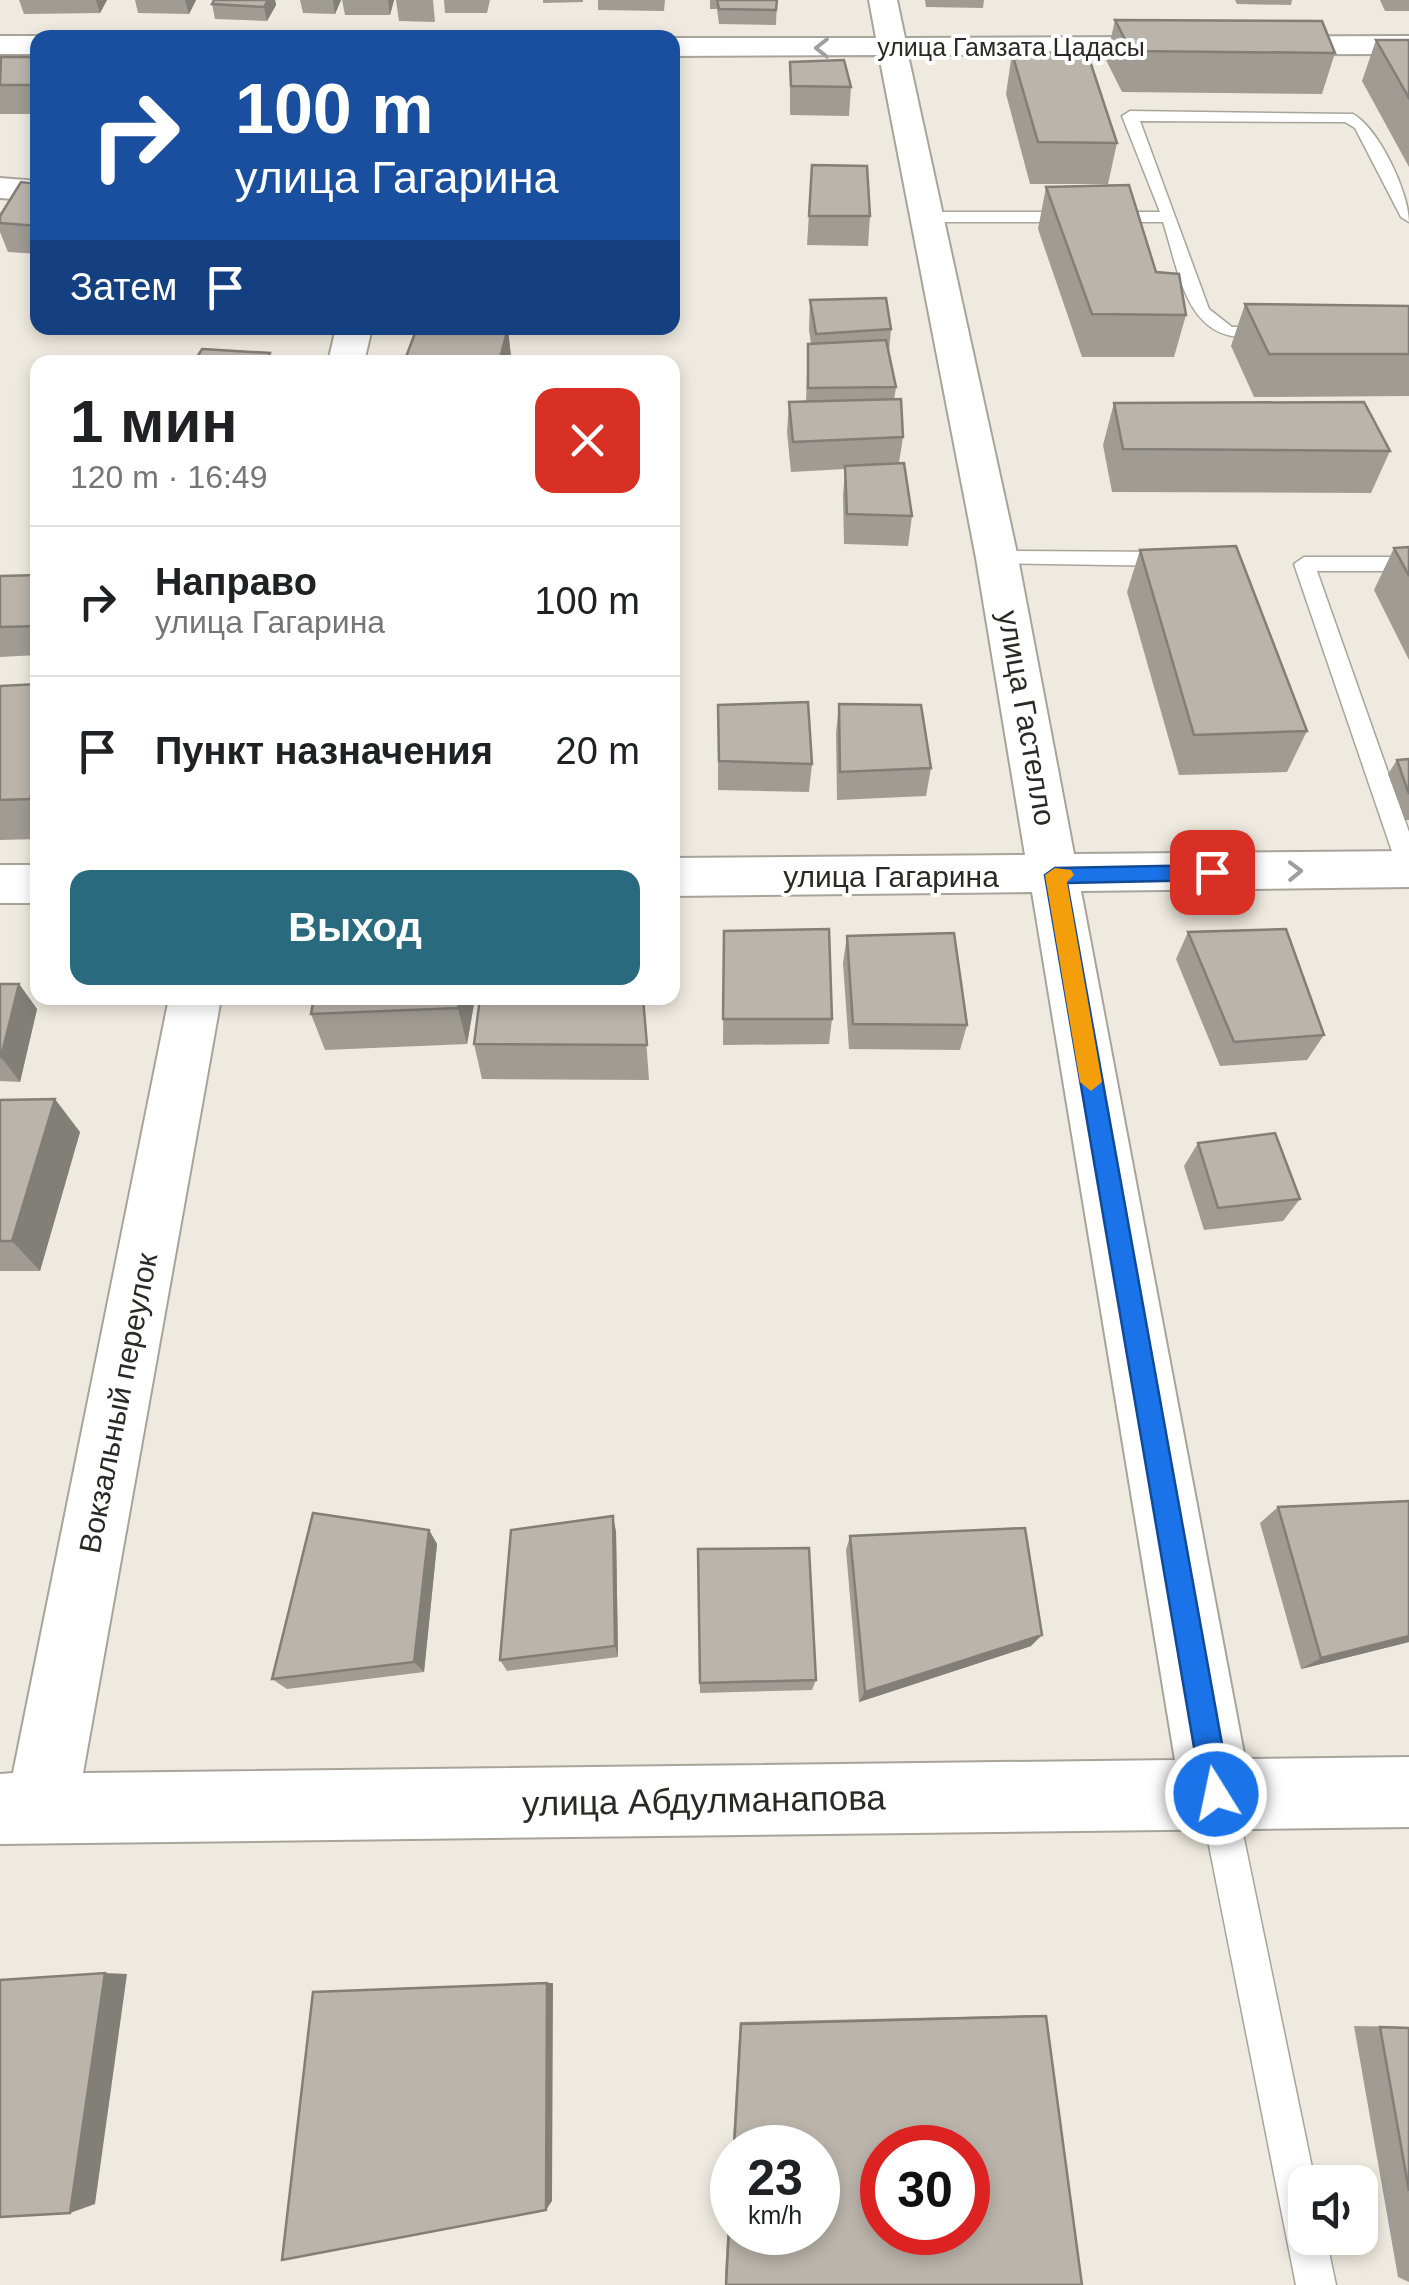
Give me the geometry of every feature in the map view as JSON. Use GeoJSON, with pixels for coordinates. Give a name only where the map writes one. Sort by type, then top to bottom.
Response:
{"type":"FeatureCollection","features":[{"type":"Feature","properties":{"kind":"street","name":"улица Гастелло"},"geometry":{"type":"LineString","coordinates":[[883,0],[924,217],[997,558],[1216,1794]]}},
{"type":"Feature","properties":{"kind":"street"},"geometry":{"type":"LineString","coordinates":[[0,45],[30,46]]}},
{"type":"Feature","properties":{"kind":"street","name":"улица Гамзата Цадасы"},"geometry":{"type":"LineString","coordinates":[[680,47],[1409,45]]}},
{"type":"Feature","properties":{"kind":"street"},"geometry":{"type":"LineString","coordinates":[[0,188],[30,190]]}},
{"type":"Feature","properties":{"kind":"street","name":"улица Гагарина"},"geometry":{"type":"LineString","coordinates":[[680,877],[1409,868]]}},
{"type":"Feature","properties":{"kind":"street"},"geometry":{"type":"LineString","coordinates":[[0,884],[30,884]]}},
{"type":"Feature","properties":{"kind":"street","name":"Вокзальный переулок"},"geometry":{"type":"LineString","coordinates":[[21,1809],[193,1005]]}},
{"type":"Feature","properties":{"kind":"street","name":"улица Абдулманапова"},"geometry":{"type":"LineString","coordinates":[[21,1809],[1409,1792]]}},
{"type":"Feature","properties":{"kind":"lane"},"geometry":{"type":"LineString","coordinates":[[1300,330],[1228,332],[1200,311],[1170,217],[1130,116],[1348,117],[1361,125],[1409,217]]}},
{"type":"Feature","properties":{"kind":"lane"},"geometry":{"type":"LineString","coordinates":[[924,217],[1170,217]]}},
{"type":"Feature","properties":{"kind":"lane"},"geometry":{"type":"LineString","coordinates":[[997,558],[1186,559]]}},
{"type":"Feature","properties":{"kind":"lane"},"geometry":{"type":"LineString","coordinates":[[1409,564],[1304,564],[1409,868]]}},
{"type":"Feature","properties":{"kind":"lane"},"geometry":{"type":"LineString","coordinates":[[1216,1794],[1292,2165]]}},
{"type":"Feature","properties":{"kind":"lane"},"geometry":{"type":"LineString","coordinates":[[1310,2255],[1316,2285]]}},
{"type":"Feature","properties":{"kind":"building"},"geometry":{"type":"Polygon","coordinates":[[[214,0],[268,0],[264,7],[212,4],[214,0]]]}},
{"type":"Feature","properties":{"kind":"building"},"geometry":{"type":"Polygon","coordinates":[[[717,0],[777,0],[776,10],[719,9],[717,0]]]}},
{"type":"Feature","properties":{"kind":"building"},"geometry":{"type":"Polygon","coordinates":[[[1115,20],[1322,21],[1335,53],[1131,51],[1115,20]]]}},
{"type":"Feature","properties":{"kind":"building"},"geometry":{"type":"Polygon","coordinates":[[[1376,40],[1409,40],[1409,98],[1376,40]]]}},
{"type":"Feature","properties":{"kind":"building"},"geometry":{"type":"Polygon","coordinates":[[[1087,52],[1117,143],[1038,142],[1012,53],[1087,52]]]}},
{"type":"Feature","properties":{"kind":"building"},"geometry":{"type":"Polygon","coordinates":[[[1,57],[30,57],[30,85],[0,85],[1,57]]]}},
{"type":"Feature","properties":{"kind":"building"},"geometry":{"type":"Polygon","coordinates":[[[844,60],[851,87],[791,86],[790,62],[844,60]]]}},
{"type":"Feature","properties":{"kind":"building"},"geometry":{"type":"Polygon","coordinates":[[[812,165],[867,166],[870,216],[809,216],[812,165]]]}},
{"type":"Feature","properties":{"kind":"building"},"geometry":{"type":"Polygon","coordinates":[[[21,182],[30,183],[30,225],[0,223],[0,216],[21,182]]]}},
{"type":"Feature","properties":{"kind":"building"},"geometry":{"type":"Polygon","coordinates":[[[1129,185],[1156,272],[1179,274],[1186,315],[1092,314],[1046,187],[1129,185]]]}},
{"type":"Feature","properties":{"kind":"building"},"geometry":{"type":"Polygon","coordinates":[[[886,298],[891,329],[816,334],[810,300],[886,298]]]}},
{"type":"Feature","properties":{"kind":"building"},"geometry":{"type":"Polygon","coordinates":[[[1245,304],[1409,306],[1409,354],[1269,354],[1245,304]]]}},
{"type":"Feature","properties":{"kind":"building"},"geometry":{"type":"Polygon","coordinates":[[[414,335],[506,335],[501,355],[407,355],[414,335]]]}},
{"type":"Feature","properties":{"kind":"building"},"geometry":{"type":"Polygon","coordinates":[[[886,340],[896,387],[808,388],[808,344],[886,340]]]}},
{"type":"Feature","properties":{"kind":"building"},"geometry":{"type":"Polygon","coordinates":[[[202,349],[270,353],[269,355],[198,355],[202,349]]]}},
{"type":"Feature","properties":{"kind":"building"},"geometry":{"type":"Polygon","coordinates":[[[901,399],[903,437],[793,442],[789,402],[901,399]]]}},
{"type":"Feature","properties":{"kind":"building"},"geometry":{"type":"Polygon","coordinates":[[[1364,402],[1390,451],[1123,449],[1114,403],[1364,402]]]}},
{"type":"Feature","properties":{"kind":"building"},"geometry":{"type":"Polygon","coordinates":[[[904,463],[912,516],[847,514],[845,466],[904,463]]]}},
{"type":"Feature","properties":{"kind":"building"},"geometry":{"type":"Polygon","coordinates":[[[1236,546],[1307,731],[1194,735],[1140,550],[1236,546]]]}},
{"type":"Feature","properties":{"kind":"building"},"geometry":{"type":"Polygon","coordinates":[[[1409,547],[1409,576],[1394,548],[1409,547]]]}},
{"type":"Feature","properties":{"kind":"building"},"geometry":{"type":"Polygon","coordinates":[[[30,575],[30,626],[0,627],[0,576],[30,575]]]}},
{"type":"Feature","properties":{"kind":"building"},"geometry":{"type":"Polygon","coordinates":[[[30,684],[30,799],[0,800],[0,686],[30,684]]]}},
{"type":"Feature","properties":{"kind":"building"},"geometry":{"type":"Polygon","coordinates":[[[808,702],[812,764],[719,761],[718,705],[808,702]]]}},
{"type":"Feature","properties":{"kind":"building"},"geometry":{"type":"Polygon","coordinates":[[[839,704],[921,705],[931,768],[840,772],[839,704]]]}},
{"type":"Feature","properties":{"kind":"building"},"geometry":{"type":"Polygon","coordinates":[[[1409,759],[1409,794],[1397,760],[1409,759]]]}},
{"type":"Feature","properties":{"kind":"building"},"geometry":{"type":"Polygon","coordinates":[[[829,929],[832,1019],[723,1019],[724,931],[829,929]]]}},
{"type":"Feature","properties":{"kind":"building"},"geometry":{"type":"Polygon","coordinates":[[[1286,929],[1324,1035],[1234,1042],[1188,932],[1286,929]]]}},
{"type":"Feature","properties":{"kind":"building"},"geometry":{"type":"Polygon","coordinates":[[[954,933],[967,1025],[853,1024],[847,936],[954,933]]]}},
{"type":"Feature","properties":{"kind":"building"},"geometry":{"type":"Polygon","coordinates":[[[0,984],[19,984],[1,1057],[0,1057],[0,984]]]}},
{"type":"Feature","properties":{"kind":"building"},"geometry":{"type":"Polygon","coordinates":[[[313,1005],[459,1005],[458,1008],[311,1014],[313,1005]]]}},
{"type":"Feature","properties":{"kind":"building"},"geometry":{"type":"Polygon","coordinates":[[[479,1005],[644,1005],[647,1045],[474,1044],[479,1005]]]}},
{"type":"Feature","properties":{"kind":"building"},"geometry":{"type":"Polygon","coordinates":[[[55,1099],[12,1241],[0,1241],[0,1100],[55,1099]]]}},
{"type":"Feature","properties":{"kind":"building"},"geometry":{"type":"Polygon","coordinates":[[[1275,1133],[1300,1199],[1218,1208],[1198,1143],[1275,1133]]]}},
{"type":"Feature","properties":{"kind":"building"},"geometry":{"type":"Polygon","coordinates":[[[1409,1501],[1409,1636],[1321,1658],[1278,1507],[1409,1501]]]}},
{"type":"Feature","properties":{"kind":"building"},"geometry":{"type":"Polygon","coordinates":[[[313,1513],[429,1530],[414,1662],[272,1679],[313,1513]]]}},
{"type":"Feature","properties":{"kind":"building"},"geometry":{"type":"Polygon","coordinates":[[[613,1516],[615,1646],[500,1660],[511,1530],[613,1516]]]}},
{"type":"Feature","properties":{"kind":"building"},"geometry":{"type":"Polygon","coordinates":[[[1025,1528],[1042,1635],[865,1692],[850,1536],[1025,1528]]]}},
{"type":"Feature","properties":{"kind":"building"},"geometry":{"type":"Polygon","coordinates":[[[809,1548],[816,1680],[700,1683],[698,1549],[809,1548]]]}},
{"type":"Feature","properties":{"kind":"building"},"geometry":{"type":"Polygon","coordinates":[[[105,1973],[70,2213],[0,2217],[0,1980],[105,1973]]]}},
{"type":"Feature","properties":{"kind":"building"},"geometry":{"type":"Polygon","coordinates":[[[547,1983],[546,2210],[282,2260],[313,1992],[547,1983]]]}},
{"type":"Feature","properties":{"kind":"building"},"geometry":{"type":"Polygon","coordinates":[[[1046,2016],[1082,2285],[726,2285],[728,2255],[840,2255],[840,2125],[735,2125],[741,2024],[1046,2016]]]}},
{"type":"Feature","properties":{"kind":"building"},"geometry":{"type":"Polygon","coordinates":[[[1380,2027],[1409,2028],[1409,2191],[1380,2027]]]}},
{"type":"Feature","properties":{"kind":"slow traffic"},"geometry":{"type":"LineString","coordinates":[[1064,875],[1055,875],[1091,1082]]}},
{"type":"Feature","properties":{"kind":"route"},"geometry":{"type":"LineString","coordinates":[[1212,872],[1055,875],[1216,1794]]}}]}
